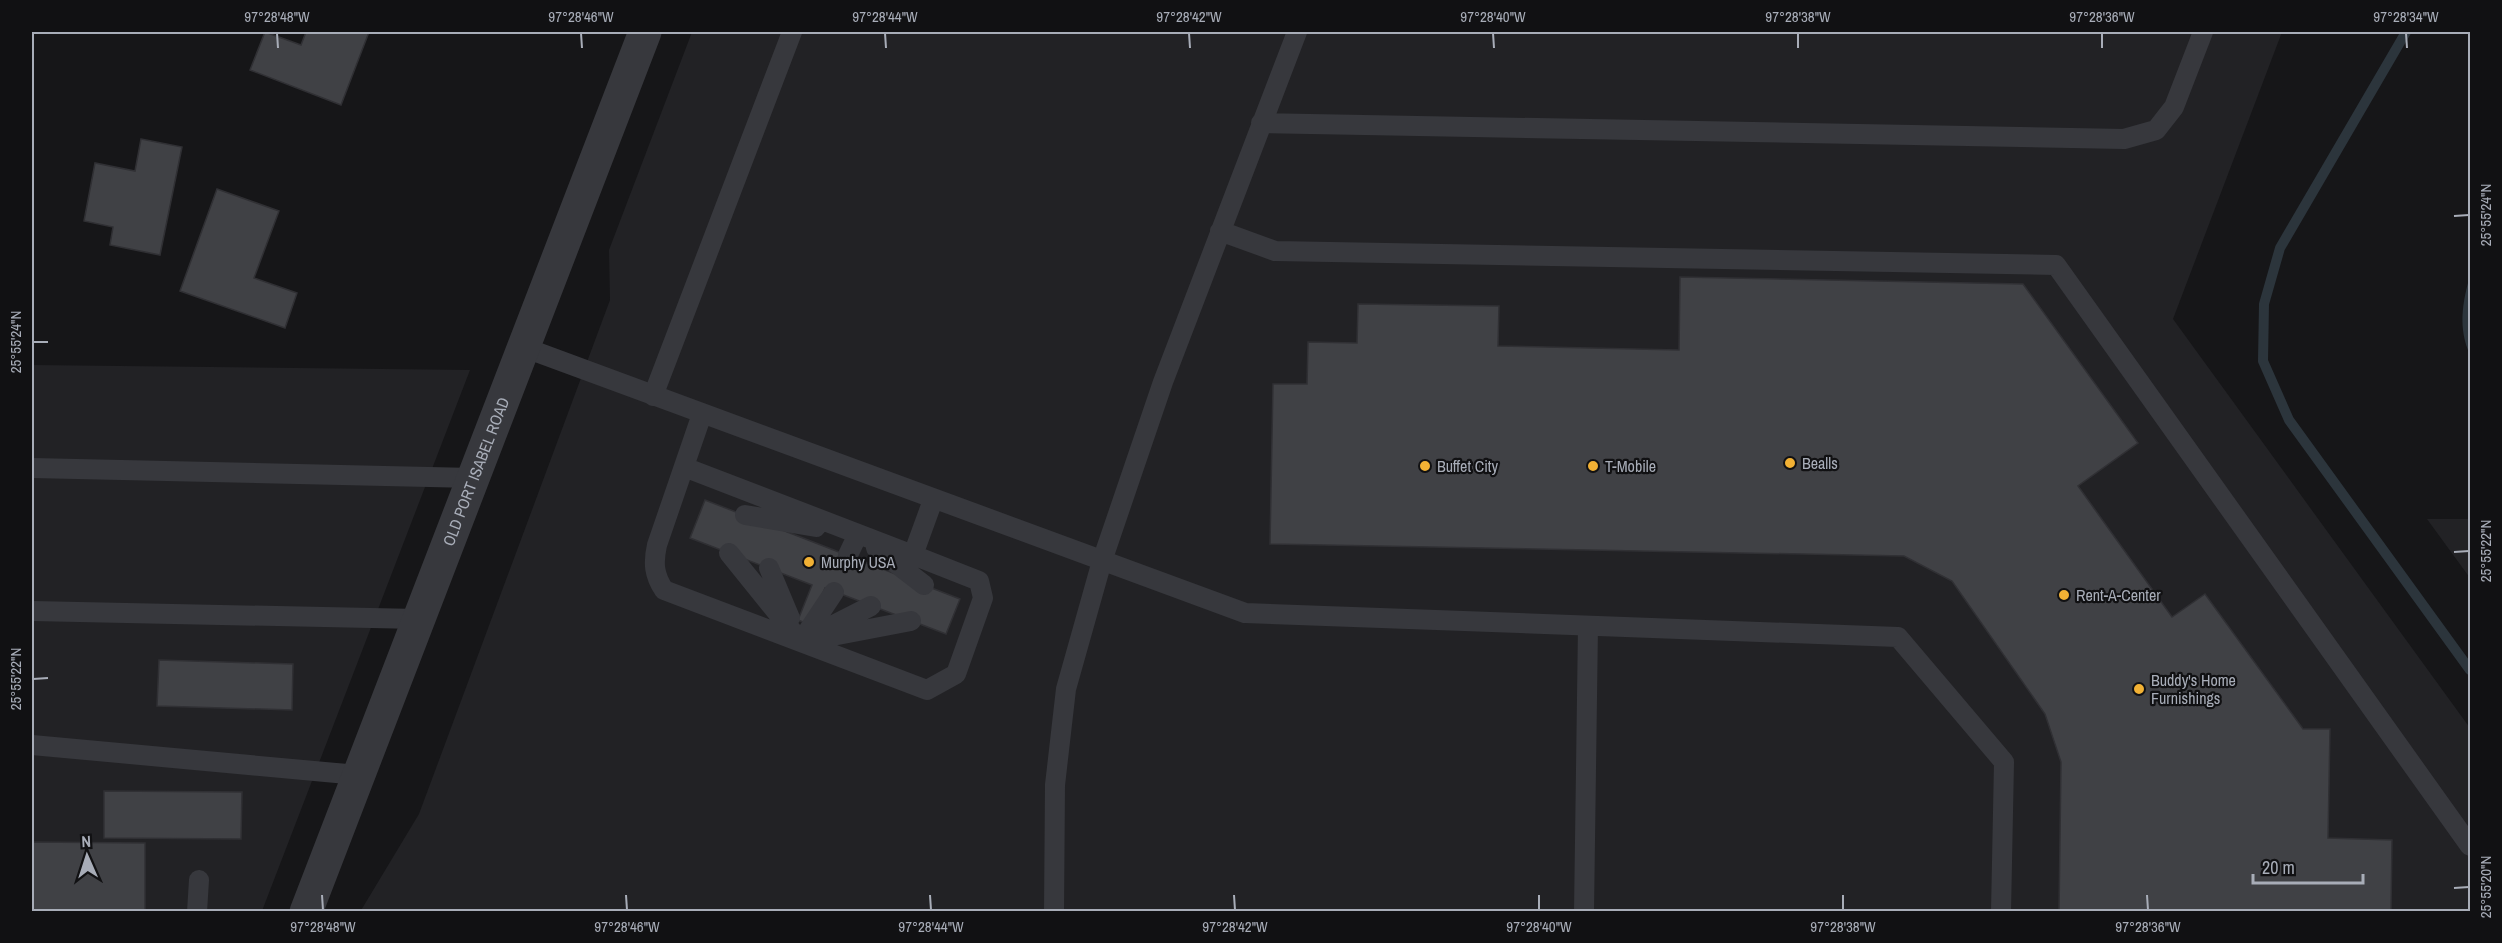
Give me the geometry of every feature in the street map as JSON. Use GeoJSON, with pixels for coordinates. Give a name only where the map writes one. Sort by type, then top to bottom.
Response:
{"type":"FeatureCollection","features":[{"type":"Feature","properties":{"kind":"street","name":"OLD PORT ISABEL ROAD"},"geometry":{"type":"LineString","coordinates":[[306,912],[645,32]]}},
{"type":"Feature","properties":{"kind":"lane"},"geometry":{"type":"LineString","coordinates":[[653,396],[792,32]]}},
{"type":"Feature","properties":{"kind":"lane"},"geometry":{"type":"LineString","coordinates":[[1054,912],[1055,786],[1066,689],[1102,561],[1163,382],[1296,32]]}},
{"type":"Feature","properties":{"kind":"lane"},"geometry":{"type":"LineString","coordinates":[[1261,123],[2124,139],[2156,130],[2174,107],[2203,32]]}},
{"type":"Feature","properties":{"kind":"lane"},"geometry":{"type":"LineString","coordinates":[[1220,231],[1275,251],[2056,265],[2470,846]]}},
{"type":"Feature","properties":{"kind":"lane"},"geometry":{"type":"LineString","coordinates":[[523,347],[933,500],[1245,613],[1898,637],[2004,762],[2001,912]]}},
{"type":"Feature","properties":{"kind":"lane"},"geometry":{"type":"LineString","coordinates":[[684,467],[979,581],[983,598],[956,674],[927,690],[664,591],[656,578],[654,561],[657,545],[702,414]]}},
{"type":"Feature","properties":{"kind":"lane"},"geometry":{"type":"LineString","coordinates":[[32,468],[473,478]]}},
{"type":"Feature","properties":{"kind":"lane"},"geometry":{"type":"LineString","coordinates":[[913,555],[933,500]]}},
{"type":"Feature","properties":{"kind":"lane"},"geometry":{"type":"LineString","coordinates":[[745,515],[858,534],[924,585]]}},
{"type":"Feature","properties":{"kind":"lane"},"geometry":{"type":"LineString","coordinates":[[784,531],[858,534],[886,570]]}},
{"type":"Feature","properties":{"kind":"lane"},"geometry":{"type":"LineString","coordinates":[[848,555],[858,534]]}},
{"type":"Feature","properties":{"kind":"lane"},"geometry":{"type":"LineString","coordinates":[[729,553],[801,642]]}},
{"type":"Feature","properties":{"kind":"lane"},"geometry":{"type":"LineString","coordinates":[[769,568],[801,642]]}},
{"type":"Feature","properties":{"kind":"lane"},"geometry":{"type":"LineString","coordinates":[[801,642],[834,592]]}},
{"type":"Feature","properties":{"kind":"lane"},"geometry":{"type":"LineString","coordinates":[[801,642],[871,606]]}},
{"type":"Feature","properties":{"kind":"lane"},"geometry":{"type":"LineString","coordinates":[[32,611],[418,619]]}},
{"type":"Feature","properties":{"kind":"lane"},"geometry":{"type":"LineString","coordinates":[[801,642],[911,621]]}},
{"type":"Feature","properties":{"kind":"lane"},"geometry":{"type":"LineString","coordinates":[[1584,912],[1588,626]]}},
{"type":"Feature","properties":{"kind":"lane"},"geometry":{"type":"LineString","coordinates":[[32,745],[358,775]]}},
{"type":"Feature","properties":{"kind":"lane"},"geometry":{"type":"LineString","coordinates":[[197,912],[199,880]]}},
{"type":"Feature","properties":{"kind":"shaded area"},"geometry":{"type":"Polygon","coordinates":[[[692,32],[2282,32],[2173,319],[2470,728],[2470,911],[360,912],[419,814],[610,300],[609,250],[692,32]]]}},
{"type":"Feature","properties":{"kind":"shaded area"},"geometry":{"type":"Polygon","coordinates":[[[2470,276],[2470,355],[2466,345],[2462,316],[2470,276]]]}},
{"type":"Feature","properties":{"kind":"shaded area"},"geometry":{"type":"Polygon","coordinates":[[[32,365],[470,370],[262,911],[32,912],[32,365]]]}},
{"type":"Feature","properties":{"kind":"shaded area"},"geometry":{"type":"Polygon","coordinates":[[[2427,519],[2470,519],[2470,578],[2427,519]]]}},
{"type":"Feature","properties":{"kind":"building"},"geometry":{"type":"Polygon","coordinates":[[[265,32],[301,45],[306,32],[369,32],[341,105],[250,70],[265,32]]]}},
{"type":"Feature","properties":{"kind":"building"},"geometry":{"type":"Polygon","coordinates":[[[141,139],[182,147],[160,255],[110,245],[113,227],[84,221],[95,163],[135,171],[141,139]]]}},
{"type":"Feature","properties":{"kind":"building"},"geometry":{"type":"Polygon","coordinates":[[[217,189],[279,211],[254,278],[297,293],[285,328],[180,291],[217,189]]]}},
{"type":"Feature","properties":{"kind":"building"},"geometry":{"type":"Polygon","coordinates":[[[1680,277],[2023,284],[2138,443],[2078,486],[2172,617],[2205,594],[2303,729],[2330,729],[2328,838],[2392,840],[2391,912],[2059,912],[2061,762],[2045,714],[1952,581],[1904,556],[1270,544],[1273,384],[1307,384],[1308,342],[1357,343],[1358,304],[1499,306],[1498,346],[1679,350],[1680,277]]]}},
{"type":"Feature","properties":{"kind":"building","name":"Murphy USA"},"geometry":{"type":"Polygon","coordinates":[[[705,500],[960,599],[946,634],[825,588],[810,625],[798,620],[812,585],[690,538],[705,500]]]}},
{"type":"Feature","properties":{"kind":"building"},"geometry":{"type":"Polygon","coordinates":[[[159,660],[293,664],[292,710],[157,706],[159,660]]]}},
{"type":"Feature","properties":{"kind":"building"},"geometry":{"type":"Polygon","coordinates":[[[104,791],[242,792],[241,839],[104,838],[104,791]]]}},
{"type":"Feature","properties":{"kind":"building"},"geometry":{"type":"Polygon","coordinates":[[[32,842],[145,843],[145,912],[32,912],[32,842]]]}},
{"type":"Feature","properties":{"kind":"waterway"},"geometry":{"type":"LineString","coordinates":[[2406,32],[2280,248],[2264,304],[2263,361],[2289,420],[2470,670]]}},
{"type":"Feature","properties":{"kind":"place","name":"Bealls"},"geometry":{"type":"Point","coordinates":[1790,463]}},
{"type":"Feature","properties":{"kind":"place","name":"Buffet City"},"geometry":{"type":"Point","coordinates":[1425,466]}},
{"type":"Feature","properties":{"kind":"place","name":"T-Mobile"},"geometry":{"type":"Point","coordinates":[1593,466]}},
{"type":"Feature","properties":{"kind":"place","name":"Murphy USA"},"geometry":{"type":"Point","coordinates":[809,562]}},
{"type":"Feature","properties":{"kind":"place","name":"Rent-A-Center"},"geometry":{"type":"Point","coordinates":[2064,595]}},
{"type":"Feature","properties":{"kind":"place","name":"Buddy's Home Furnishings"},"geometry":{"type":"Point","coordinates":[2139,689]}}]}
